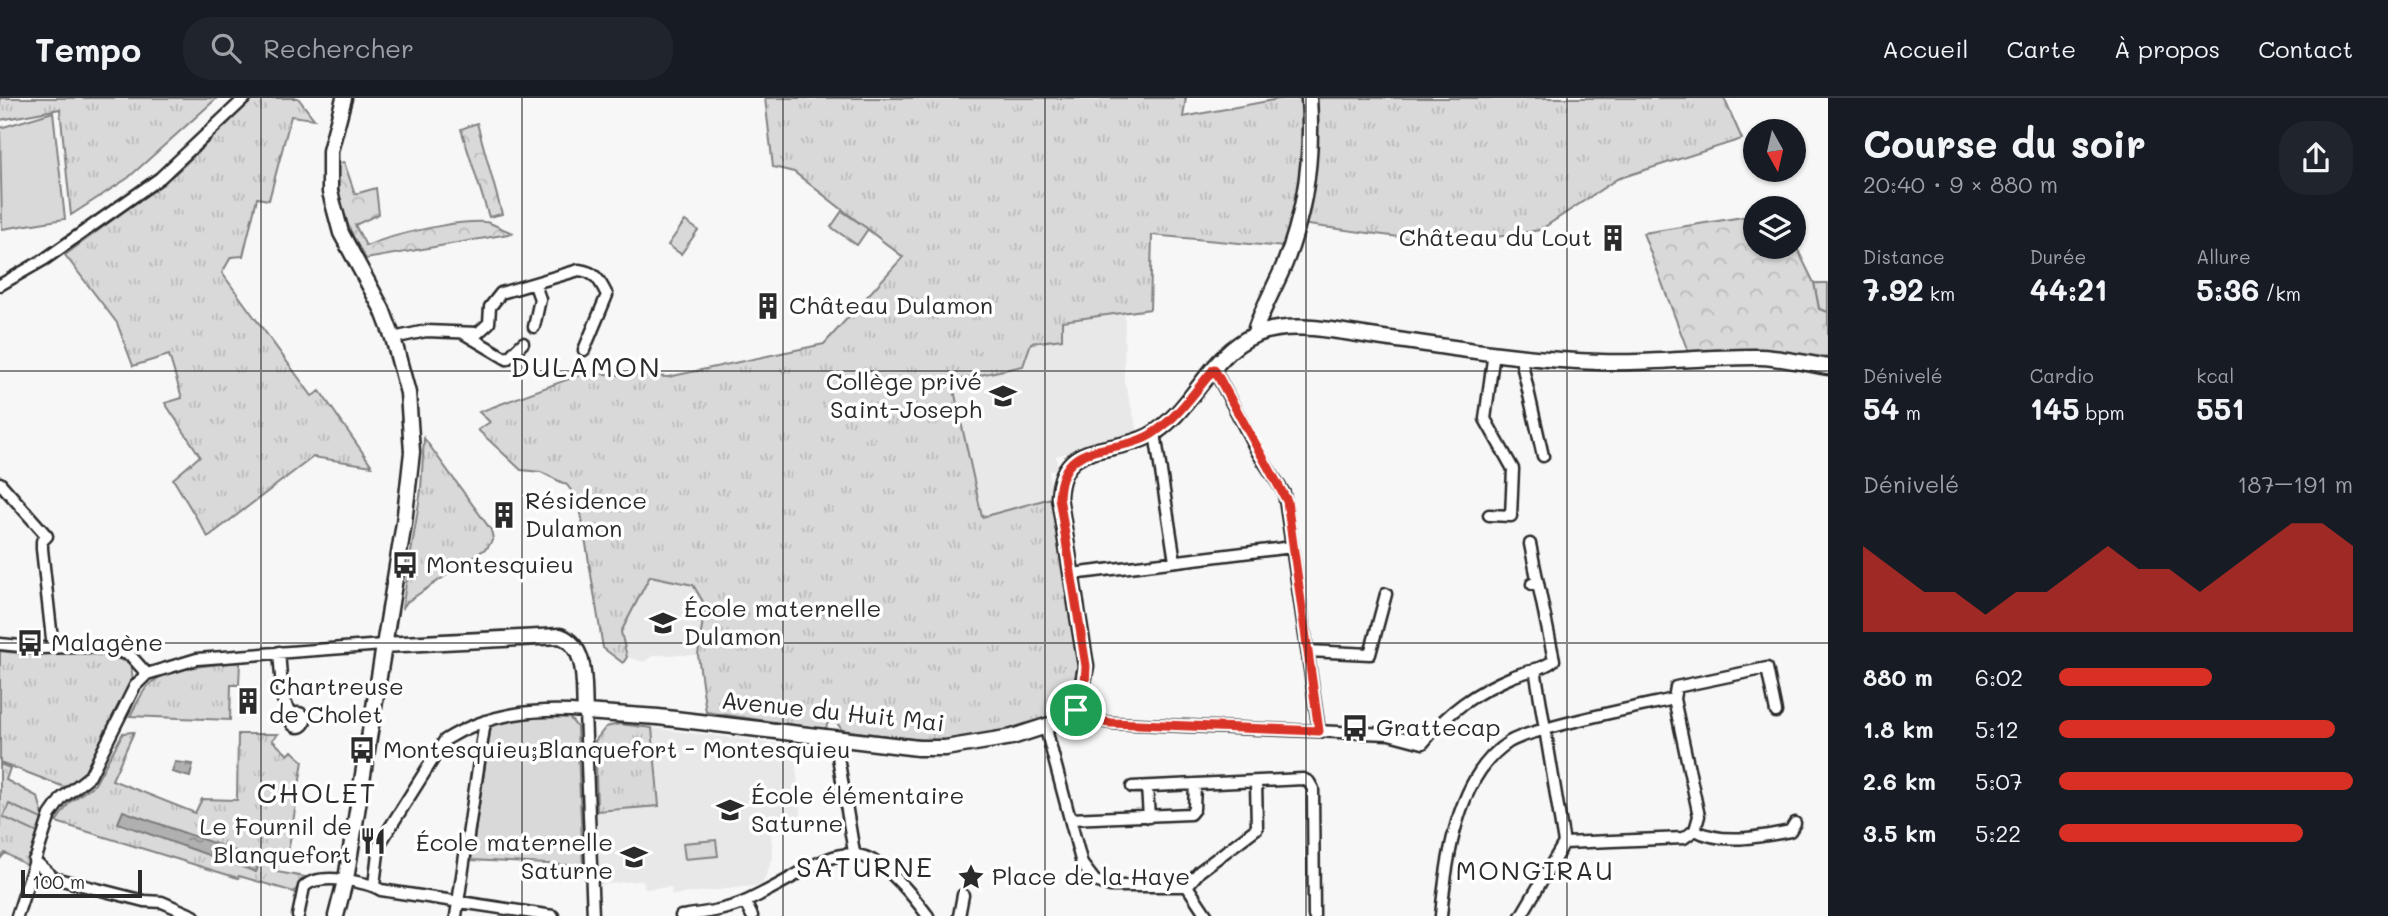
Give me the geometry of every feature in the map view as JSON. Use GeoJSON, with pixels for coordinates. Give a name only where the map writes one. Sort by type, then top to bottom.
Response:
{"type":"FeatureCollection","features":[{"type":"Feature","properties":{"kind":"main road"},"geometry":{"type":"LineString","coordinates":[[336,916],[345,880],[410,491],[412,452],[408,393],[393,338],[382,309],[341,233],[330,191],[330,151],[344,98]]}},
{"type":"Feature","properties":{"kind":"main road"},"geometry":{"type":"LineString","coordinates":[[1257,334],[1255,328],[1285,263],[1304,204],[1309,178],[1309,98]]}},
{"type":"Feature","properties":{"kind":"main road"},"geometry":{"type":"LineString","coordinates":[[1076,710],[1085,686],[1086,666],[1059,497],[1060,480],[1066,467],[1074,459],[1088,453],[1155,433],[1240,343],[1257,334],[1289,329],[1321,330],[1519,355],[1603,362],[1761,357],[1828,367]]}},
{"type":"Feature","properties":{"kind":"main road"},"geometry":{"type":"LineString","coordinates":[[383,645],[561,636],[572,642],[579,653],[585,712]]}},
{"type":"Feature","properties":{"kind":"main road","name":"Avenue du Huit Mai"},"geometry":{"type":"LineString","coordinates":[[585,712],[658,717],[929,749],[975,744],[1046,729],[1065,720],[1076,710]]}},
{"type":"Feature","properties":{"kind":"street"},"geometry":{"type":"LineString","coordinates":[[0,285],[45,259],[160,178],[246,98]]}},
{"type":"Feature","properties":{"kind":"street"},"geometry":{"type":"LineString","coordinates":[[393,338],[426,331],[478,333],[489,323],[490,307],[501,293],[536,285],[579,270],[589,271],[599,279],[607,295],[583,350]]}},
{"type":"Feature","properties":{"kind":"street"},"geometry":{"type":"LineString","coordinates":[[534,327],[540,299],[536,285]]}},
{"type":"Feature","properties":{"kind":"street"},"geometry":{"type":"LineString","coordinates":[[459,331],[507,359],[523,343]]}},
{"type":"Feature","properties":{"kind":"street"},"geometry":{"type":"LineString","coordinates":[[1489,515],[1511,516],[1513,475],[1510,463],[1485,419],[1494,352]]}},
{"type":"Feature","properties":{"kind":"street"},"geometry":{"type":"LineString","coordinates":[[1519,355],[1543,456]]}},
{"type":"Feature","properties":{"kind":"street"},"geometry":{"type":"LineString","coordinates":[[1214,369],[1258,453],[1284,493],[1319,731]]}},
{"type":"Feature","properties":{"kind":"street"},"geometry":{"type":"LineString","coordinates":[[1155,433],[1175,561]]}},
{"type":"Feature","properties":{"kind":"street"},"geometry":{"type":"LineString","coordinates":[[0,483],[47,536],[42,541],[42,549],[53,648]]}},
{"type":"Feature","properties":{"kind":"street"},"geometry":{"type":"LineString","coordinates":[[1076,710],[1095,720],[1111,723],[1389,734],[1423,743],[1443,718],[1465,700],[1490,686],[1551,663],[1555,656],[1535,583],[1530,544]]}},
{"type":"Feature","properties":{"kind":"street"},"geometry":{"type":"LineString","coordinates":[[1072,574],[1292,547]]}},
{"type":"Feature","properties":{"kind":"street"},"geometry":{"type":"LineString","coordinates":[[1308,651],[1370,654],[1386,594]]}},
{"type":"Feature","properties":{"kind":"street"},"geometry":{"type":"LineString","coordinates":[[0,645],[53,648],[90,645],[126,652],[147,674]]}},
{"type":"Feature","properties":{"kind":"street"},"geometry":{"type":"LineString","coordinates":[[17,916],[34,860],[56,806],[90,776],[135,686],[147,674],[197,659],[383,645]]}},
{"type":"Feature","properties":{"kind":"street"},"geometry":{"type":"LineString","coordinates":[[279,652],[283,700],[293,715]]}},
{"type":"Feature","properties":{"kind":"street"},"geometry":{"type":"LineString","coordinates":[[1564,843],[1684,838],[1695,830],[1699,816],[1674,699],[1675,687],[1767,668],[1776,712]]}},
{"type":"Feature","properties":{"kind":"street"},"geometry":{"type":"LineString","coordinates":[[1521,916],[1564,843],[1535,669]]}},
{"type":"Feature","properties":{"kind":"street"},"geometry":{"type":"LineString","coordinates":[[1441,916],[1445,865],[1467,795],[1499,749],[1520,737],[1674,699]]}},
{"type":"Feature","properties":{"kind":"street","name":"Avenue du Huit Mai"},"geometry":{"type":"LineString","coordinates":[[374,885],[379,845],[445,740],[485,721],[527,711],[585,712]]}},
{"type":"Feature","properties":{"kind":"street"},"geometry":{"type":"LineString","coordinates":[[585,712],[593,916]]}},
{"type":"Feature","properties":{"kind":"street"},"geometry":{"type":"LineString","coordinates":[[456,916],[485,721]]}},
{"type":"Feature","properties":{"kind":"street"},"geometry":{"type":"LineString","coordinates":[[1046,729],[1082,864],[1095,881],[1110,886],[1187,886],[1200,871],[1257,828],[1256,782]]}},
{"type":"Feature","properties":{"kind":"street"},"geometry":{"type":"LineString","coordinates":[[835,739],[854,852]]}},
{"type":"Feature","properties":{"kind":"street"},"geometry":{"type":"LineString","coordinates":[[1132,787],[1303,779],[1309,782],[1313,789],[1314,916]]}},
{"type":"Feature","properties":{"kind":"street"},"geometry":{"type":"LineString","coordinates":[[1070,819],[1190,814],[1194,809],[1195,785]]}},
{"type":"Feature","properties":{"kind":"street"},"geometry":{"type":"LineString","coordinates":[[1147,787],[1149,817]]}},
{"type":"Feature","properties":{"kind":"street"},"geometry":{"type":"LineString","coordinates":[[1695,830],[1711,839],[1767,836],[1790,831],[1795,823]]}},
{"type":"Feature","properties":{"kind":"street"},"geometry":{"type":"LineString","coordinates":[[681,916],[746,902],[830,856],[854,852],[874,861],[898,881],[928,916]]}},
{"type":"Feature","properties":{"kind":"street"},"geometry":{"type":"LineString","coordinates":[[34,860],[54,878],[144,901],[162,902],[194,916]]}},
{"type":"Feature","properties":{"kind":"street"},"geometry":{"type":"LineString","coordinates":[[298,916],[301,896],[308,882],[316,879],[345,880],[374,885],[381,890],[554,916]]}},
{"type":"Feature","properties":{"kind":"street"},"geometry":{"type":"LineString","coordinates":[[1187,886],[1208,916]]}},
{"type":"Feature","properties":{"kind":"street"},"geometry":{"type":"LineString","coordinates":[[960,916],[963,895]]}},
{"type":"Feature","properties":{"kind":"street"},"geometry":{"type":"LineString","coordinates":[[746,902],[752,916]]}},
{"type":"Feature","properties":{"kind":"shaded area"},"geometry":{"type":"Polygon","coordinates":[[[1125,312],[1124,381],[1139,435],[1056,456],[1058,468],[1049,471],[1051,498],[982,517],[952,381],[1023,366],[1031,343],[1062,321],[1125,312]]]}},
{"type":"Feature","properties":{"kind":"shaded area","name":"École maternelle Dulamon"},"geometry":{"type":"Polygon","coordinates":[[[650,576],[693,585],[705,605],[698,655],[654,655],[644,662],[627,657],[621,632],[650,576]]]}},
{"type":"Feature","properties":{"kind":"shaded area","name":"École élémentaire Saturne"},"geometry":{"type":"Polygon","coordinates":[[[652,728],[794,746],[801,815],[770,819],[773,858],[762,885],[672,895],[671,887],[645,889],[643,880],[599,885],[597,811],[659,806],[652,728]]]}},
{"type":"Feature","properties":{"kind":"green space"},"geometry":{"type":"Polygon","coordinates":[[[0,98],[217,98],[128,178],[71,215],[60,109],[0,120],[0,98]]]}},
{"type":"Feature","properties":{"kind":"green space"},"geometry":{"type":"Polygon","coordinates":[[[254,98],[298,98],[314,119],[291,116],[269,200],[257,198],[243,256],[231,257],[222,273],[312,396],[320,391],[372,466],[313,457],[208,537],[173,479],[200,456],[165,403],[182,398],[169,355],[133,366],[117,323],[65,255],[176,173],[254,98]]]}},
{"type":"Feature","properties":{"kind":"green space"},"geometry":{"type":"Polygon","coordinates":[[[765,98],[1186,98],[1183,117],[1284,98],[1724,98],[1742,139],[1617,179],[1540,230],[1452,244],[1293,223],[1284,247],[1152,235],[1150,309],[1062,321],[1062,339],[1031,343],[1023,366],[952,381],[982,517],[1051,498],[1079,655],[1080,677],[1066,706],[1055,716],[1039,724],[970,738],[928,741],[842,730],[837,723],[828,722],[826,728],[822,729],[706,712],[698,655],[705,605],[693,585],[650,576],[621,632],[627,657],[623,663],[603,648],[579,501],[567,485],[541,472],[521,470],[478,430],[490,422],[479,412],[585,373],[668,377],[824,344],[903,257],[794,172],[773,167],[765,98]]]}},
{"type":"Feature","properties":{"kind":"green space"},"geometry":{"type":"Polygon","coordinates":[[[53,112],[65,219],[2,229],[0,128],[53,112]]]}},
{"type":"Feature","properties":{"kind":"green space"},"geometry":{"type":"Polygon","coordinates":[[[477,123],[502,214],[489,217],[461,129],[477,123]]]}},
{"type":"Feature","properties":{"kind":"green space"},"geometry":{"type":"Polygon","coordinates":[[[344,162],[355,194],[376,188],[379,214],[355,225],[366,246],[391,237],[457,223],[487,222],[514,233],[366,259],[348,225],[338,189],[336,164],[344,162]]]}},
{"type":"Feature","properties":{"kind":"green space"},"geometry":{"type":"Polygon","coordinates":[[[842,211],[868,229],[857,245],[831,227],[842,211]]]}},
{"type":"Feature","properties":{"kind":"green space"},"geometry":{"type":"Polygon","coordinates":[[[1743,217],[1743,259],[1802,259],[1814,283],[1819,309],[1828,312],[1828,363],[1689,354],[1643,233],[1743,217]]]}},
{"type":"Feature","properties":{"kind":"green space"},"geometry":{"type":"Polygon","coordinates":[[[685,221],[698,230],[681,254],[668,245],[685,221]]]}},
{"type":"Feature","properties":{"kind":"green space"},"geometry":{"type":"Polygon","coordinates":[[[1814,283],[1828,283],[1828,312],[1819,309],[1814,283]]]}},
{"type":"Feature","properties":{"kind":"green space"},"geometry":{"type":"Polygon","coordinates":[[[424,438],[491,530],[493,539],[488,547],[407,602],[402,609],[421,490],[424,438]]]}},
{"type":"Feature","properties":{"kind":"green space"},"geometry":{"type":"Polygon","coordinates":[[[0,651],[101,655],[131,664],[133,682],[87,774],[67,788],[0,762],[0,651]]]}},
{"type":"Feature","properties":{"kind":"green space"},"geometry":{"type":"Polygon","coordinates":[[[240,662],[239,685],[231,685],[230,720],[130,716],[146,688],[165,675],[190,668],[240,662]]]}},
{"type":"Feature","properties":{"kind":"green space"},"geometry":{"type":"Polygon","coordinates":[[[522,716],[568,716],[577,727],[583,866],[471,860],[491,726],[522,716]]]}},
{"type":"Feature","properties":{"kind":"green space"},"geometry":{"type":"Polygon","coordinates":[[[619,724],[652,728],[659,806],[597,811],[595,741],[606,727],[619,724]]]}},
{"type":"Feature","properties":{"kind":"green space"},"geometry":{"type":"Polygon","coordinates":[[[134,732],[112,780],[195,813],[202,799],[237,800],[238,734],[278,734],[272,740],[288,755],[292,751],[303,761],[287,859],[279,859],[277,872],[305,877],[294,892],[239,876],[238,878],[56,822],[70,802],[95,784],[123,733],[134,732]]]}},
{"type":"Feature","properties":{"kind":"green space"},"geometry":{"type":"Polygon","coordinates":[[[0,764],[10,768],[6,780],[38,797],[44,820],[28,866],[5,853],[0,859],[0,764]]]}},
{"type":"Feature","properties":{"kind":"green space"},"geometry":{"type":"Polygon","coordinates":[[[9,804],[44,820],[38,833],[3,817],[9,804]]]}},
{"type":"Feature","properties":{"kind":"green space"},"geometry":{"type":"Polygon","coordinates":[[[716,840],[718,856],[685,859],[683,843],[716,840]]]}},
{"type":"Feature","properties":{"kind":"water"},"geometry":{"type":"Polygon","coordinates":[[[175,762],[193,764],[190,777],[172,772],[175,762]]]}},
{"type":"Feature","properties":{"kind":"water"},"geometry":{"type":"Polygon","coordinates":[[[123,811],[261,860],[256,872],[118,823],[123,811]]]}},
{"type":"Feature","properties":{"kind":"place","name":"Château du Lout"},"geometry":{"type":"Point","coordinates":[1613,238]}},
{"type":"Feature","properties":{"kind":"place","name":"Château Dulamon"},"geometry":{"type":"Point","coordinates":[768,306]}},
{"type":"Feature","properties":{"kind":"place","name":"Collège privé Saint-Joseph"},"geometry":{"type":"Point","coordinates":[1003,396]}},
{"type":"Feature","properties":{"kind":"place","name":"Résidence Dulamon"},"geometry":{"type":"Point","coordinates":[504,515]}},
{"type":"Feature","properties":{"kind":"place","name":"Montesquieu"},"geometry":{"type":"Point","coordinates":[405,565]}},
{"type":"Feature","properties":{"kind":"place","name":"École maternelle Dulamon"},"geometry":{"type":"Point","coordinates":[663,623]}},
{"type":"Feature","properties":{"kind":"place","name":"Malagène"},"geometry":{"type":"Point","coordinates":[30,643]}},
{"type":"Feature","properties":{"kind":"place","name":"Chartreuse de Cholet"},"geometry":{"type":"Point","coordinates":[248,701]}},
{"type":"Feature","properties":{"kind":"place","name":"Grattecap"},"geometry":{"type":"Point","coordinates":[1355,728]}},
{"type":"Feature","properties":{"kind":"place","name":"Montesquieu;Blanquefort - Montesquieu"},"geometry":{"type":"Point","coordinates":[362,750]}},
{"type":"Feature","properties":{"kind":"place","name":"École élémentaire Saturne"},"geometry":{"type":"Point","coordinates":[730,810]}},
{"type":"Feature","properties":{"kind":"place","name":"Le Fournil de Blanquefort"},"geometry":{"type":"Point","coordinates":[373,841]}},
{"type":"Feature","properties":{"kind":"place","name":"École maternelle Saturne"},"geometry":{"type":"Point","coordinates":[634,857]}},
{"type":"Feature","properties":{"kind":"place","name":"Place de la Haye"},"geometry":{"type":"Point","coordinates":[971,877]}},
{"type":"Feature","properties":{"kind":"district","name":"DULAMON"},"geometry":{"type":"Point","coordinates":[586,367]}},
{"type":"Feature","properties":{"kind":"district","name":"CHOLET"},"geometry":{"type":"Point","coordinates":[317,793]}},
{"type":"Feature","properties":{"kind":"district","name":"SATURNE"},"geometry":{"type":"Point","coordinates":[865,867]}},
{"type":"Feature","properties":{"kind":"district","name":"MONGIRAU"},"geometry":{"type":"Point","coordinates":[1535,871]}},
{"type":"Feature","properties":{"kind":"route"},"geometry":{"type":"LineString","coordinates":[[1214,369],[1258,453],[1287,501],[1319,731],[1111,723],[1095,720],[1076,710],[1085,686],[1086,666],[1059,497],[1060,480],[1066,467],[1074,459],[1155,433],[1168,422],[1214,369]]}}]}
